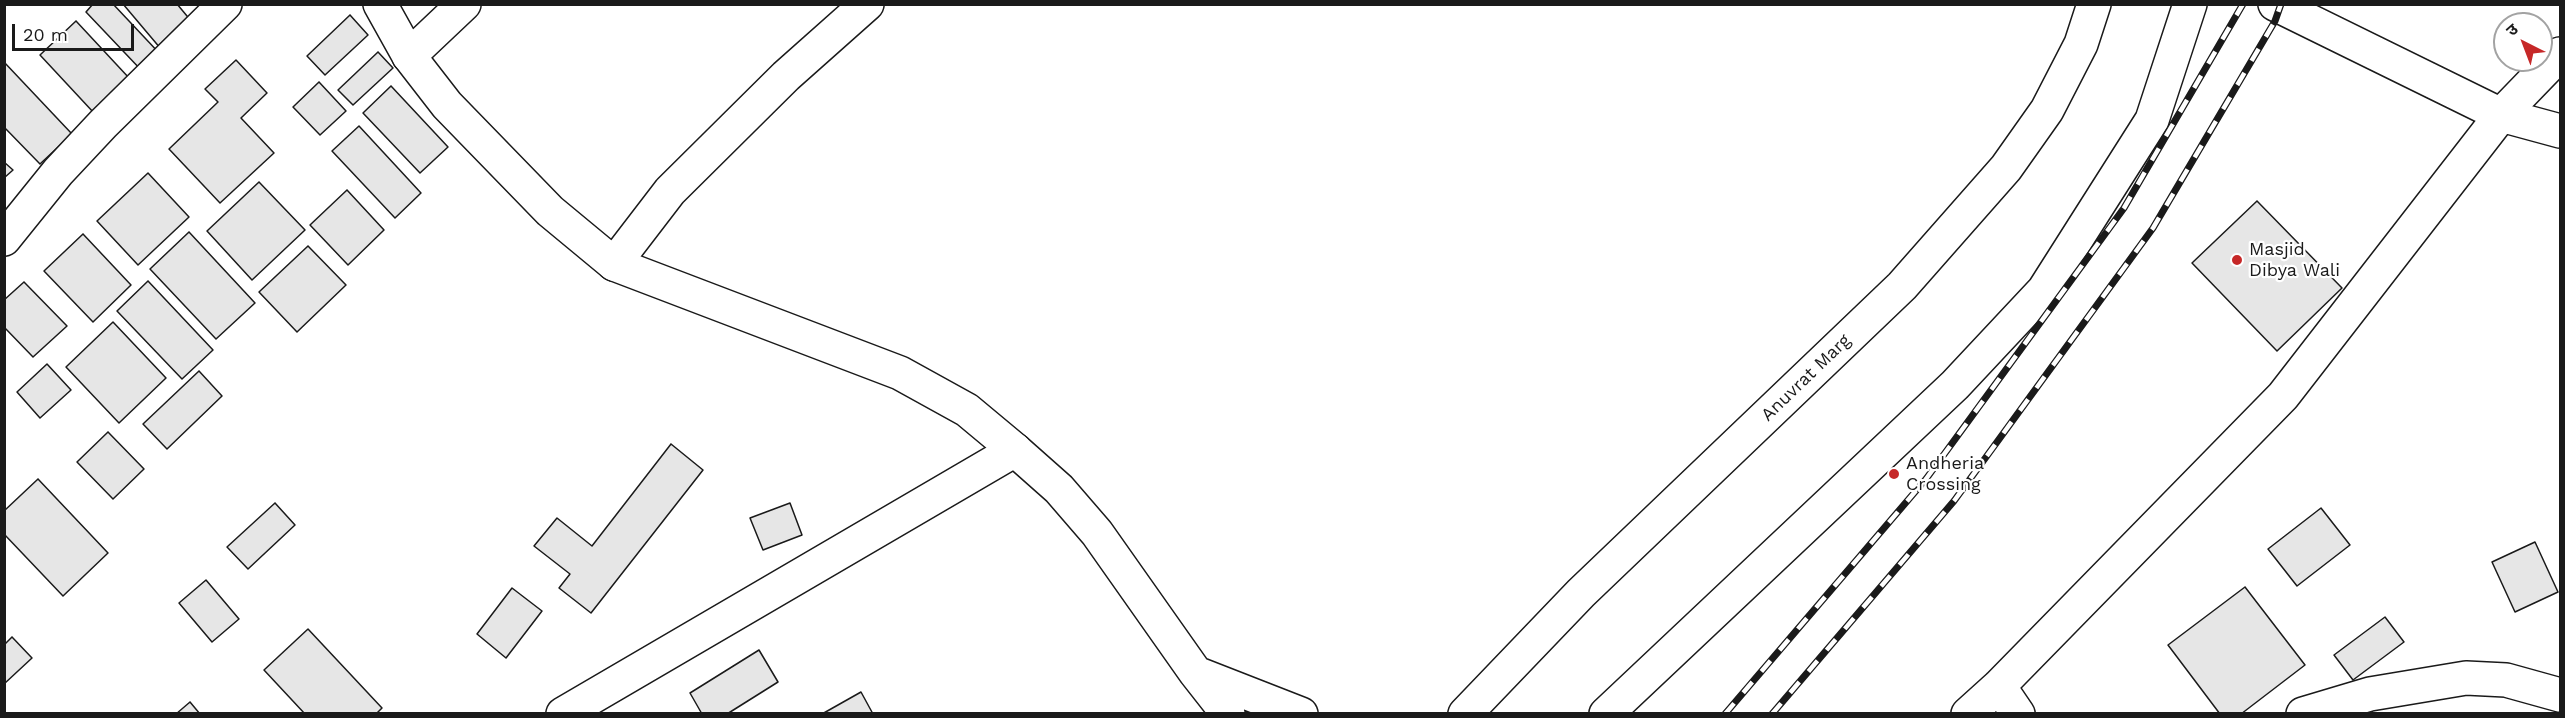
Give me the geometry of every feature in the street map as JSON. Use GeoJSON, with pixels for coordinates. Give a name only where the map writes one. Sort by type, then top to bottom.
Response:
{"type":"FeatureCollection","features":[{"type":"Feature","properties":{"kind":"main road"},"geometry":{"type":"LineString","coordinates":[[4,239],[58,172],[103,124],[225,4]]}},
{"type":"Feature","properties":{"kind":"main road"},"geometry":{"type":"LineString","coordinates":[[380,4],[409,56],[447,105],[550,211],[614,264],[900,372],[967,410],[1015,450],[1059,489],[1097,533],[1195,672],[1228,714]]}},
{"type":"Feature","properties":{"kind":"main road"},"geometry":{"type":"LineString","coordinates":[[409,56],[464,4]]}},
{"type":"Feature","properties":{"kind":"main road"},"geometry":{"type":"LineString","coordinates":[[614,264],[670,191],[786,76],[867,4]]}},
{"type":"Feature","properties":{"kind":"main road","name":"Anuvrat Marg"},"geometry":{"type":"LineString","coordinates":[[1466,714],[1581,593],[1902,286],[1999,177],[2047,110],[2081,44],[2094,4]]}},
{"type":"Feature","properties":{"kind":"main road"},"geometry":{"type":"LineString","coordinates":[[1606,714],[1955,385],[2044,290],[2106,196],[2152,120],[2190,4]]}},
{"type":"Feature","properties":{"kind":"main road"},"geometry":{"type":"LineString","coordinates":[[2275,4],[2501,115],[2560,131]]}},
{"type":"Feature","properties":{"kind":"main road"},"geometry":{"type":"LineString","coordinates":[[1968,714],[1999,686],[2283,396],[2501,115],[2560,54]]}},
{"type":"Feature","properties":{"kind":"main road"},"geometry":{"type":"LineString","coordinates":[[563,714],[1015,450]]}},
{"type":"Feature","properties":{"kind":"main road"},"geometry":{"type":"LineString","coordinates":[[1195,672],[1301,714]]}},
{"type":"Feature","properties":{"kind":"main road"},"geometry":{"type":"LineString","coordinates":[[2303,714],[2370,694],[2466,678],[2506,680],[2560,695]]}},
{"type":"Feature","properties":{"kind":"main road"},"geometry":{"type":"LineString","coordinates":[[1999,686],[2018,714]]}},
{"type":"Feature","properties":{"kind":"building"},"geometry":{"type":"Polygon","coordinates":[[[93,4],[113,4],[161,55],[143,72],[86,12],[93,4]]]}},
{"type":"Feature","properties":{"kind":"building"},"geometry":{"type":"Polygon","coordinates":[[[123,4],[177,4],[192,22],[161,49],[123,4]]]}},
{"type":"Feature","properties":{"kind":"building"},"geometry":{"type":"Polygon","coordinates":[[[350,15],[368,35],[325,75],[307,56],[350,15]]]}},
{"type":"Feature","properties":{"kind":"building"},"geometry":{"type":"Polygon","coordinates":[[[76,21],[130,79],[94,113],[40,55],[76,21]]]}},
{"type":"Feature","properties":{"kind":"building"},"geometry":{"type":"Polygon","coordinates":[[[378,52],[393,68],[353,105],[338,90],[378,52]]]}},
{"type":"Feature","properties":{"kind":"building"},"geometry":{"type":"Polygon","coordinates":[[[236,60],[267,93],[241,118],[274,153],[220,203],[169,149],[218,102],[205,89],[236,60]]]}},
{"type":"Feature","properties":{"kind":"building"},"geometry":{"type":"Polygon","coordinates":[[[4,62],[72,134],[40,164],[4,127],[4,62]]]}},
{"type":"Feature","properties":{"kind":"building"},"geometry":{"type":"Polygon","coordinates":[[[319,82],[346,111],[320,135],[293,107],[319,82]]]}},
{"type":"Feature","properties":{"kind":"building"},"geometry":{"type":"Polygon","coordinates":[[[391,86],[448,147],[420,173],[363,113],[391,86]]]}},
{"type":"Feature","properties":{"kind":"building"},"geometry":{"type":"Polygon","coordinates":[[[359,126],[421,193],[395,218],[332,151],[359,126]]]}},
{"type":"Feature","properties":{"kind":"building"},"geometry":{"type":"Polygon","coordinates":[[[4,162],[13,170],[4,178],[4,162]]]}},
{"type":"Feature","properties":{"kind":"building"},"geometry":{"type":"Polygon","coordinates":[[[148,173],[189,217],[138,265],[97,221],[148,173]]]}},
{"type":"Feature","properties":{"kind":"building"},"geometry":{"type":"Polygon","coordinates":[[[259,182],[305,230],[252,280],[207,231],[259,182]]]}},
{"type":"Feature","properties":{"kind":"building"},"geometry":{"type":"Polygon","coordinates":[[[347,190],[384,230],[348,265],[310,225],[347,190]]]}},
{"type":"Feature","properties":{"kind":"building"},"geometry":{"type":"Polygon","coordinates":[[[2257,201],[2342,288],[2277,351],[2192,263],[2257,201]]]}},
{"type":"Feature","properties":{"kind":"building"},"geometry":{"type":"Polygon","coordinates":[[[189,232],[255,303],[216,339],[150,269],[189,232]]]}},
{"type":"Feature","properties":{"kind":"building"},"geometry":{"type":"Polygon","coordinates":[[[83,234],[131,285],[93,322],[44,271],[83,234]]]}},
{"type":"Feature","properties":{"kind":"building"},"geometry":{"type":"Polygon","coordinates":[[[308,246],[346,285],[297,332],[259,292],[308,246]]]}},
{"type":"Feature","properties":{"kind":"building"},"geometry":{"type":"Polygon","coordinates":[[[148,281],[213,350],[182,379],[117,311],[148,281]]]}},
{"type":"Feature","properties":{"kind":"building"},"geometry":{"type":"Polygon","coordinates":[[[24,282],[67,326],[33,357],[4,327],[4,300],[24,282]]]}},
{"type":"Feature","properties":{"kind":"building"},"geometry":{"type":"Polygon","coordinates":[[[113,322],[166,378],[119,423],[66,367],[113,322]]]}},
{"type":"Feature","properties":{"kind":"building"},"geometry":{"type":"Polygon","coordinates":[[[47,364],[71,390],[40,418],[17,392],[47,364]]]}},
{"type":"Feature","properties":{"kind":"building"},"geometry":{"type":"Polygon","coordinates":[[[199,371],[222,396],[167,449],[143,424],[199,371]]]}},
{"type":"Feature","properties":{"kind":"building"},"geometry":{"type":"Polygon","coordinates":[[[108,432],[144,469],[113,499],[77,462],[108,432]]]}},
{"type":"Feature","properties":{"kind":"building"},"geometry":{"type":"Polygon","coordinates":[[[671,444],[703,470],[591,613],[559,588],[570,574],[534,546],[557,518],[592,546],[671,444]]]}},
{"type":"Feature","properties":{"kind":"building"},"geometry":{"type":"Polygon","coordinates":[[[38,479],[108,553],[63,596],[4,534],[4,511],[38,479]]]}},
{"type":"Feature","properties":{"kind":"building"},"geometry":{"type":"Polygon","coordinates":[[[275,503],[295,525],[248,569],[227,547],[275,503]]]}},
{"type":"Feature","properties":{"kind":"building"},"geometry":{"type":"Polygon","coordinates":[[[790,503],[802,535],[763,550],[750,518],[790,503]]]}},
{"type":"Feature","properties":{"kind":"building"},"geometry":{"type":"Polygon","coordinates":[[[2321,508],[2350,545],[2297,586],[2268,549],[2321,508]]]}},
{"type":"Feature","properties":{"kind":"building"},"geometry":{"type":"Polygon","coordinates":[[[2535,542],[2558,592],[2515,612],[2492,562],[2535,542]]]}},
{"type":"Feature","properties":{"kind":"building"},"geometry":{"type":"Polygon","coordinates":[[[206,580],[239,619],[212,642],[179,603],[206,580]]]}},
{"type":"Feature","properties":{"kind":"building"},"geometry":{"type":"Polygon","coordinates":[[[2245,587],[2305,665],[2241,714],[2220,714],[2168,645],[2245,587]]]}},
{"type":"Feature","properties":{"kind":"building"},"geometry":{"type":"Polygon","coordinates":[[[512,588],[542,611],[506,658],[477,634],[512,588]]]}},
{"type":"Feature","properties":{"kind":"building"},"geometry":{"type":"Polygon","coordinates":[[[2385,617],[2404,642],[2353,680],[2334,655],[2385,617]]]}},
{"type":"Feature","properties":{"kind":"building"},"geometry":{"type":"Polygon","coordinates":[[[308,629],[382,708],[376,714],[305,714],[264,670],[308,629]]]}},
{"type":"Feature","properties":{"kind":"building"},"geometry":{"type":"Polygon","coordinates":[[[12,637],[32,658],[4,684],[4,645],[12,637]]]}},
{"type":"Feature","properties":{"kind":"building"},"geometry":{"type":"Polygon","coordinates":[[[759,650],[778,682],[727,714],[702,714],[690,693],[759,650]]]}},
{"type":"Feature","properties":{"kind":"building"},"geometry":{"type":"Polygon","coordinates":[[[861,692],[873,714],[822,714],[861,692]]]}},
{"type":"Feature","properties":{"kind":"building"},"geometry":{"type":"Polygon","coordinates":[[[190,702],[200,714],[176,714],[190,702]]]}},
{"type":"Feature","properties":{"kind":"railway"},"geometry":{"type":"LineString","coordinates":[[1725,714],[1926,479],[2124,208],[2243,4]]}},
{"type":"Feature","properties":{"kind":"railway"},"geometry":{"type":"LineString","coordinates":[[1772,714],[1954,501],[2153,228],[2275,21],[2281,4]]}},
{"type":"Feature","properties":{"kind":"place","name":"Masjid Dibya Wali"},"geometry":{"type":"Point","coordinates":[2237,260]}},
{"type":"Feature","properties":{"kind":"place","name":"Andheria Crossing"},"geometry":{"type":"Point","coordinates":[1894,474]}}]}
